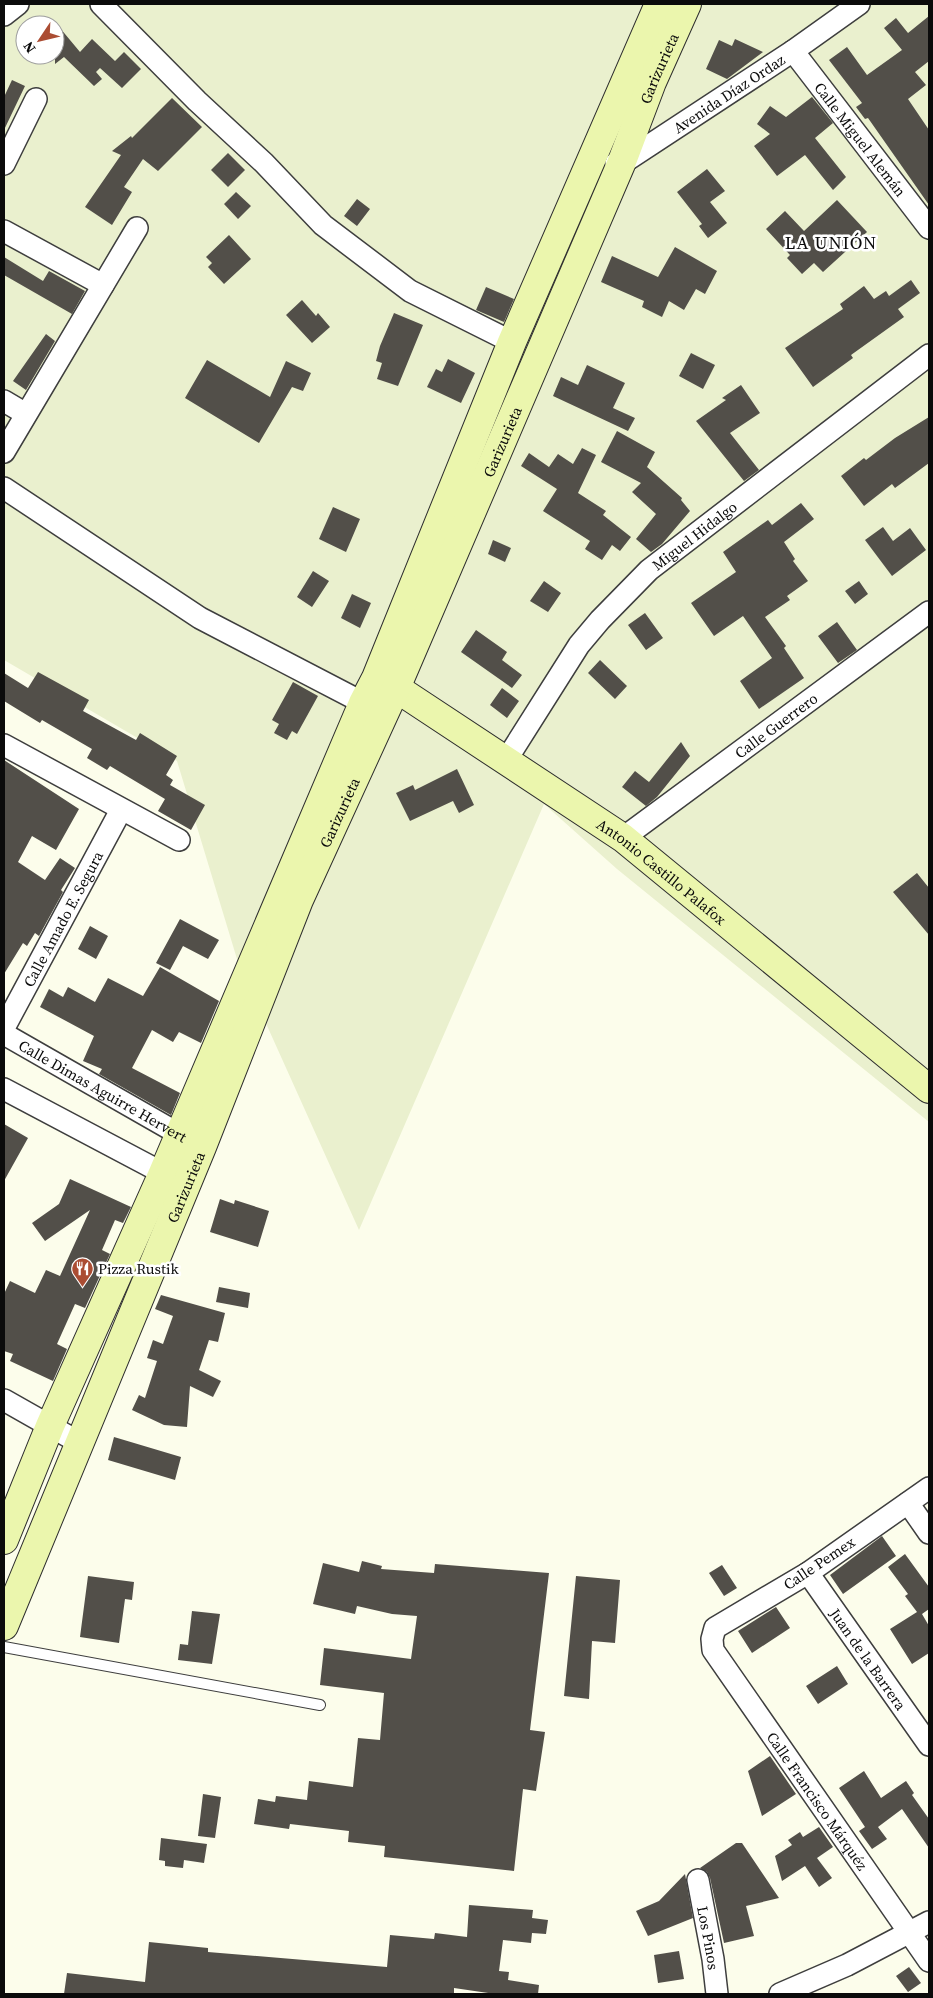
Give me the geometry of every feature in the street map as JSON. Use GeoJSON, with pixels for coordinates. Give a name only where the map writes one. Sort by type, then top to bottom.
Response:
{"type":"FeatureCollection","features":[{"type":"Feature","properties":{"kind":"main road","name":"Garizurieta"},"geometry":{"type":"LineString","coordinates":[[386,683],[512,342],[659,4]]}},
{"type":"Feature","properties":{"kind":"main road","name":"Garizurieta"},"geometry":{"type":"LineString","coordinates":[[4,1626],[80,1443],[174,1179],[190,1141],[298,900],[374,708],[621,164],[652,82],[687,4]]}},
{"type":"Feature","properties":{"kind":"main road","name":"Antonio Castillo Palafox"},"geometry":{"type":"LineString","coordinates":[[386,683],[623,838],[929,1089]]}},
{"type":"Feature","properties":{"kind":"main road","name":"Garizurieta"},"geometry":{"type":"LineString","coordinates":[[4,1540],[50,1426],[174,1179]]}},
{"type":"Feature","properties":{"kind":"street"},"geometry":{"type":"LineString","coordinates":[[4,15],[18,4]]}},
{"type":"Feature","properties":{"kind":"street"},"geometry":{"type":"LineString","coordinates":[[101,4],[197,101],[264,162],[323,225],[410,291],[512,342]]}},
{"type":"Feature","properties":{"kind":"street","name":"Avenida Díaz Ordaz"},"geometry":{"type":"LineString","coordinates":[[621,164],[793,51],[859,4]]}},
{"type":"Feature","properties":{"kind":"street","name":"Calle Miguel Alemán"},"geometry":{"type":"LineString","coordinates":[[793,51],[929,228]]}},
{"type":"Feature","properties":{"kind":"street"},"geometry":{"type":"LineString","coordinates":[[4,164],[36,99]]}},
{"type":"Feature","properties":{"kind":"street"},"geometry":{"type":"LineString","coordinates":[[592,158],[621,164]]}},
{"type":"Feature","properties":{"kind":"street"},"geometry":{"type":"LineString","coordinates":[[4,452],[137,228]]}},
{"type":"Feature","properties":{"kind":"street"},"geometry":{"type":"LineString","coordinates":[[4,231],[104,285]]}},
{"type":"Feature","properties":{"kind":"street","name":"Miguel Hidalgo"},"geometry":{"type":"LineString","coordinates":[[505,762],[579,645],[600,620],[649,570],[929,355]]}},
{"type":"Feature","properties":{"kind":"street"},"geometry":{"type":"LineString","coordinates":[[4,401],[26,414]]}},
{"type":"Feature","properties":{"kind":"street"},"geometry":{"type":"LineString","coordinates":[[4,488],[200,618],[374,708]]}},
{"type":"Feature","properties":{"kind":"street","name":"Calle Guerrero"},"geometry":{"type":"LineString","coordinates":[[623,838],[929,612]]}},
{"type":"Feature","properties":{"kind":"street"},"geometry":{"type":"LineString","coordinates":[[4,745],[121,810],[180,840]]}},
{"type":"Feature","properties":{"kind":"street","name":"Calle Amado E. Segura"},"geometry":{"type":"LineString","coordinates":[[4,1028],[121,810]]}},
{"type":"Feature","properties":{"kind":"street","name":"Calle Dimas Aguirre Hervert"},"geometry":{"type":"LineString","coordinates":[[4,1034],[190,1141]]}},
{"type":"Feature","properties":{"kind":"street"},"geometry":{"type":"LineString","coordinates":[[4,1088],[174,1179]]}},
{"type":"Feature","properties":{"kind":"street"},"geometry":{"type":"LineString","coordinates":[[4,1400],[80,1443]]}},
{"type":"Feature","properties":{"kind":"street","name":"Calle Pemex"},"geometry":{"type":"LineString","coordinates":[[712,1639],[715,1628],[808,1573],[929,1488]]}},
{"type":"Feature","properties":{"kind":"street"},"geometry":{"type":"LineString","coordinates":[[908,1503],[929,1533]]}},
{"type":"Feature","properties":{"kind":"street","name":"Juan de la Barrera"},"geometry":{"type":"LineString","coordinates":[[808,1573],[929,1745]]}},
{"type":"Feature","properties":{"kind":"street","name":"Calle Francisco Márquéz"},"geometry":{"type":"LineString","coordinates":[[712,1639],[713,1650],[929,1961]]}},
{"type":"Feature","properties":{"kind":"street","name":"Los Pinos"},"geometry":{"type":"LineString","coordinates":[[698,1880],[714,1959],[717,1994]]}},
{"type":"Feature","properties":{"kind":"street"},"geometry":{"type":"LineString","coordinates":[[780,1994],[822,1986],[847,1966],[908,1931],[929,1922]]}},
{"type":"Feature","properties":{"kind":"lane"},"geometry":{"type":"LineString","coordinates":[[4,1647],[320,1705]]}},
{"type":"Feature","properties":{"kind":"green space"},"geometry":{"type":"Polygon","coordinates":[[[4,4],[929,4],[929,1122],[617,869],[544,804],[359,1230],[237,959],[177,761],[4,660],[4,4]]]}},
{"type":"Feature","properties":{"kind":"building"},"geometry":{"type":"Polygon","coordinates":[[[929,16],[929,61],[915,72],[926,85],[908,99],[929,130],[929,205],[868,118],[865,119],[856,107],[862,103],[829,60],[847,47],[867,75],[902,50],[884,28],[896,18],[908,33],[929,16]]]}},
{"type":"Feature","properties":{"kind":"building"},"geometry":{"type":"Polygon","coordinates":[[[65,34],[80,52],[92,39],[115,61],[124,52],[141,69],[122,88],[100,68],[96,72],[102,79],[94,86],[65,58],[65,34]]]}},
{"type":"Feature","properties":{"kind":"building"},"geometry":{"type":"Polygon","coordinates":[[[735,39],[763,52],[727,79],[706,69],[719,40],[732,46],[735,39]]]}},
{"type":"Feature","properties":{"kind":"building"},"geometry":{"type":"Polygon","coordinates":[[[12,80],[25,86],[4,130],[4,97],[12,80]]]}},
{"type":"Feature","properties":{"kind":"building"},"geometry":{"type":"Polygon","coordinates":[[[812,97],[833,123],[815,138],[846,177],[833,190],[805,155],[777,176],[754,146],[770,134],[757,124],[770,106],[786,117],[812,97]]]}},
{"type":"Feature","properties":{"kind":"building"},"geometry":{"type":"Polygon","coordinates":[[[172,98],[202,127],[158,171],[143,159],[124,187],[132,192],[112,225],[85,207],[121,155],[112,151],[131,136],[132,138],[172,98]]]}},
{"type":"Feature","properties":{"kind":"building"},"geometry":{"type":"Polygon","coordinates":[[[228,153],[245,170],[228,187],[211,170],[228,153]]]}},
{"type":"Feature","properties":{"kind":"building"},"geometry":{"type":"Polygon","coordinates":[[[707,169],[725,191],[710,202],[727,223],[708,238],[699,226],[702,224],[677,192],[707,169]]]}},
{"type":"Feature","properties":{"kind":"building"},"geometry":{"type":"Polygon","coordinates":[[[236,192],[251,206],[238,219],[224,204],[236,192]]]}},
{"type":"Feature","properties":{"kind":"building"},"geometry":{"type":"Polygon","coordinates":[[[357,199],[370,209],[357,226],[344,216],[357,199]]]}},
{"type":"Feature","properties":{"kind":"building"},"geometry":{"type":"Polygon","coordinates":[[[837,200],[867,232],[823,272],[814,263],[802,274],[787,258],[790,255],[766,229],[785,211],[804,231],[837,200]]]}},
{"type":"Feature","properties":{"kind":"building"},"geometry":{"type":"Polygon","coordinates":[[[229,235],[251,259],[224,284],[208,267],[212,263],[206,257],[229,235]]]}},
{"type":"Feature","properties":{"kind":"building"},"geometry":{"type":"Polygon","coordinates":[[[675,247],[717,271],[705,294],[696,289],[684,310],[669,301],[662,317],[642,307],[644,301],[601,282],[612,256],[658,277],[675,247]]]}},
{"type":"Feature","properties":{"kind":"building"},"geometry":{"type":"Polygon","coordinates":[[[4,257],[43,281],[49,271],[85,291],[72,314],[4,275],[4,257]]]}},
{"type":"Feature","properties":{"kind":"building"},"geometry":{"type":"Polygon","coordinates":[[[911,280],[920,293],[898,309],[904,317],[851,355],[853,358],[813,387],[785,348],[843,309],[840,304],[864,286],[874,299],[886,291],[889,296],[911,280]]]}},
{"type":"Feature","properties":{"kind":"building"},"geometry":{"type":"Polygon","coordinates":[[[486,287],[514,299],[504,322],[476,310],[486,287]]]}},
{"type":"Feature","properties":{"kind":"building"},"geometry":{"type":"Polygon","coordinates":[[[302,300],[316,316],[318,313],[330,327],[312,343],[286,315],[302,300]]]}},
{"type":"Feature","properties":{"kind":"building"},"geometry":{"type":"Polygon","coordinates":[[[394,313],[423,325],[398,386],[377,379],[382,363],[376,361],[380,346],[394,313]]]}},
{"type":"Feature","properties":{"kind":"building"},"geometry":{"type":"Polygon","coordinates":[[[46,334],[55,341],[26,390],[13,381],[46,334]]]}},
{"type":"Feature","properties":{"kind":"building"},"geometry":{"type":"Polygon","coordinates":[[[691,353],[715,365],[703,389],[679,376],[691,353]]]}},
{"type":"Feature","properties":{"kind":"building"},"geometry":{"type":"Polygon","coordinates":[[[448,359],[475,373],[461,403],[427,387],[436,369],[442,372],[448,359]]]}},
{"type":"Feature","properties":{"kind":"building"},"geometry":{"type":"Polygon","coordinates":[[[207,360],[270,397],[286,361],[311,373],[303,391],[292,387],[259,443],[185,398],[207,360]]]}},
{"type":"Feature","properties":{"kind":"building"},"geometry":{"type":"Polygon","coordinates":[[[587,365],[625,383],[613,408],[635,418],[628,431],[553,396],[561,377],[578,385],[587,365]]]}},
{"type":"Feature","properties":{"kind":"building"},"geometry":{"type":"Polygon","coordinates":[[[741,385],[760,413],[730,433],[759,470],[744,481],[696,421],[726,400],[722,398],[741,385]]]}},
{"type":"Feature","properties":{"kind":"building"},"geometry":{"type":"Polygon","coordinates":[[[929,417],[929,463],[895,488],[892,484],[864,506],[841,476],[864,458],[866,460],[895,438],[929,417]]]}},
{"type":"Feature","properties":{"kind":"building"},"geometry":{"type":"Polygon","coordinates":[[[617,431],[655,452],[647,467],[682,498],[681,500],[690,511],[662,544],[651,552],[636,539],[656,514],[632,492],[641,483],[601,462],[617,431]]]}},
{"type":"Feature","properties":{"kind":"building"},"geometry":{"type":"Polygon","coordinates":[[[582,448],[596,455],[578,493],[606,511],[603,515],[631,537],[620,551],[612,545],[602,560],[585,549],[590,541],[543,511],[557,489],[521,466],[529,453],[549,467],[558,454],[573,464],[582,448]]]}},
{"type":"Feature","properties":{"kind":"building"},"geometry":{"type":"Polygon","coordinates":[[[801,503],[814,519],[784,542],[795,559],[793,561],[808,581],[787,596],[790,600],[765,617],[786,646],[784,648],[804,678],[759,709],[740,681],[772,658],[743,616],[714,636],[691,603],[736,572],[723,552],[768,520],[772,525],[801,503]]]}},
{"type":"Feature","properties":{"kind":"building"},"geometry":{"type":"Polygon","coordinates":[[[333,507],[360,519],[346,552],[319,539],[333,507]]]}},
{"type":"Feature","properties":{"kind":"building"},"geometry":{"type":"Polygon","coordinates":[[[883,527],[893,541],[910,528],[926,550],[892,576],[865,540],[883,527]]]}},
{"type":"Feature","properties":{"kind":"building"},"geometry":{"type":"Polygon","coordinates":[[[493,540],[511,548],[505,562],[488,554],[493,540]]]}},
{"type":"Feature","properties":{"kind":"building"},"geometry":{"type":"Polygon","coordinates":[[[313,571],[329,581],[312,607],[297,597],[313,571]]]}},
{"type":"Feature","properties":{"kind":"building"},"geometry":{"type":"Polygon","coordinates":[[[544,581],[561,593],[548,612],[530,601],[544,581]]]}},
{"type":"Feature","properties":{"kind":"building"},"geometry":{"type":"Polygon","coordinates":[[[859,581],[868,594],[855,604],[845,591],[859,581]]]}},
{"type":"Feature","properties":{"kind":"building"},"geometry":{"type":"Polygon","coordinates":[[[352,594],[371,603],[360,628],[341,618],[352,594]]]}},
{"type":"Feature","properties":{"kind":"building"},"geometry":{"type":"Polygon","coordinates":[[[645,613],[663,638],[646,650],[628,625],[645,613]]]}},
{"type":"Feature","properties":{"kind":"building"},"geometry":{"type":"Polygon","coordinates":[[[837,622],[857,650],[838,663],[818,636],[837,622]]]}},
{"type":"Feature","properties":{"kind":"building"},"geometry":{"type":"Polygon","coordinates":[[[476,630],[507,652],[502,660],[522,675],[512,688],[461,652],[476,630]]]}},
{"type":"Feature","properties":{"kind":"building"},"geometry":{"type":"Polygon","coordinates":[[[600,660],[627,686],[615,699],[588,673],[600,660]]]}},
{"type":"Feature","properties":{"kind":"building"},"geometry":{"type":"Polygon","coordinates":[[[38,672],[89,700],[83,711],[136,740],[140,733],[177,756],[166,775],[173,780],[170,785],[205,805],[191,830],[158,811],[165,799],[110,766],[107,770],[87,758],[92,749],[42,720],[40,723],[4,701],[4,673],[28,688],[38,672]]]}},
{"type":"Feature","properties":{"kind":"building"},"geometry":{"type":"Polygon","coordinates":[[[293,682],[318,696],[297,734],[292,731],[287,740],[274,733],[279,724],[272,720],[293,682]]]}},
{"type":"Feature","properties":{"kind":"building"},"geometry":{"type":"Polygon","coordinates":[[[502,688],[519,701],[507,718],[490,705],[502,688]]]}},
{"type":"Feature","properties":{"kind":"building"},"geometry":{"type":"Polygon","coordinates":[[[681,742],[690,756],[657,797],[646,806],[622,787],[635,771],[649,782],[681,742]]]}},
{"type":"Feature","properties":{"kind":"building"},"geometry":{"type":"Polygon","coordinates":[[[4,760],[79,809],[56,850],[32,836],[18,862],[45,880],[60,858],[75,868],[61,890],[63,892],[39,936],[35,933],[27,946],[23,943],[4,974],[4,760]]]}},
{"type":"Feature","properties":{"kind":"building"},"geometry":{"type":"Polygon","coordinates":[[[457,769],[474,805],[459,813],[453,801],[410,821],[396,793],[413,785],[415,790],[457,769]]]}},
{"type":"Feature","properties":{"kind":"building"},"geometry":{"type":"Polygon","coordinates":[[[917,873],[929,888],[929,935],[893,892],[917,873]]]}},
{"type":"Feature","properties":{"kind":"building"},"geometry":{"type":"Polygon","coordinates":[[[180,919],[219,940],[208,959],[183,946],[170,970],[156,963],[180,919]]]}},
{"type":"Feature","properties":{"kind":"building"},"geometry":{"type":"Polygon","coordinates":[[[90,926],[108,936],[96,959],[78,949],[90,926]]]}},
{"type":"Feature","properties":{"kind":"building"},"geometry":{"type":"Polygon","coordinates":[[[160,967],[219,1001],[201,1043],[179,1032],[173,1042],[152,1030],[132,1068],[180,1093],[171,1115],[99,1074],[102,1069],[83,1061],[94,1036],[40,1007],[49,989],[63,997],[68,987],[95,1002],[108,978],[143,996],[160,967]]]}},
{"type":"Feature","properties":{"kind":"building"},"geometry":{"type":"Polygon","coordinates":[[[4,1124],[28,1138],[4,1181],[4,1124]]]}},
{"type":"Feature","properties":{"kind":"building"},"geometry":{"type":"Polygon","coordinates":[[[70,1179],[131,1207],[123,1223],[115,1220],[102,1250],[110,1254],[85,1308],[75,1304],[57,1344],[67,1349],[53,1381],[10,1361],[13,1354],[4,1351],[4,1294],[10,1281],[35,1293],[46,1270],[60,1276],[90,1210],[45,1241],[32,1223],[59,1204],[70,1179]]]}},
{"type":"Feature","properties":{"kind":"building"},"geometry":{"type":"Polygon","coordinates":[[[220,1199],[234,1204],[235,1200],[269,1211],[258,1247],[210,1232],[220,1199]]]}},
{"type":"Feature","properties":{"kind":"building"},"geometry":{"type":"Polygon","coordinates":[[[219,1287],[250,1293],[248,1308],[216,1302],[219,1287]]]}},
{"type":"Feature","properties":{"kind":"building"},"geometry":{"type":"Polygon","coordinates":[[[161,1295],[225,1313],[218,1342],[209,1340],[199,1370],[221,1381],[213,1397],[190,1386],[187,1427],[164,1425],[132,1410],[139,1395],[145,1398],[157,1361],[147,1358],[153,1340],[163,1344],[173,1316],[155,1309],[161,1295]]]}},
{"type":"Feature","properties":{"kind":"building"},"geometry":{"type":"Polygon","coordinates":[[[114,1437],[181,1457],[175,1480],[108,1460],[114,1437]]]}},
{"type":"Feature","properties":{"kind":"building"},"geometry":{"type":"Polygon","coordinates":[[[882,1536],[896,1556],[843,1594],[830,1575],[882,1536]]]}},
{"type":"Feature","properties":{"kind":"building"},"geometry":{"type":"Polygon","coordinates":[[[905,1554],[929,1587],[929,1609],[922,1614],[929,1626],[929,1653],[912,1664],[890,1629],[917,1612],[905,1596],[908,1594],[888,1567],[905,1554]]]}},
{"type":"Feature","properties":{"kind":"building"},"geometry":{"type":"Polygon","coordinates":[[[362,1561],[382,1566],[381,1569],[434,1573],[435,1564],[549,1573],[530,1730],[545,1732],[536,1791],[523,1789],[514,1871],[384,1857],[385,1846],[348,1842],[349,1831],[290,1824],[289,1829],[254,1824],[258,1799],[275,1802],[276,1796],[307,1800],[309,1781],[353,1787],[358,1738],[380,1740],[384,1693],[320,1685],[324,1648],[411,1659],[417,1616],[392,1614],[357,1606],[355,1614],[313,1604],[323,1563],[359,1572],[362,1561]]]}},
{"type":"Feature","properties":{"kind":"building"},"geometry":{"type":"Polygon","coordinates":[[[722,1565],[737,1588],[724,1596],[709,1573],[722,1565]]]}},
{"type":"Feature","properties":{"kind":"building"},"geometry":{"type":"Polygon","coordinates":[[[88,1576],[134,1582],[132,1600],[125,1599],[119,1643],[80,1637],[88,1576]]]}},
{"type":"Feature","properties":{"kind":"building"},"geometry":{"type":"Polygon","coordinates":[[[576,1576],[620,1580],[615,1643],[592,1641],[589,1699],[564,1696],[576,1576]]]}},
{"type":"Feature","properties":{"kind":"building"},"geometry":{"type":"Polygon","coordinates":[[[776,1607],[790,1628],[752,1653],[738,1631],[776,1607]]]}},
{"type":"Feature","properties":{"kind":"building"},"geometry":{"type":"Polygon","coordinates":[[[192,1611],[220,1614],[212,1664],[178,1660],[180,1644],[188,1645],[192,1611]]]}},
{"type":"Feature","properties":{"kind":"building"},"geometry":{"type":"Polygon","coordinates":[[[837,1666],[848,1684],[818,1704],[806,1686],[837,1666]]]}},
{"type":"Feature","properties":{"kind":"building"},"geometry":{"type":"Polygon","coordinates":[[[770,1756],[796,1794],[762,1816],[748,1771],[770,1756]]]}},
{"type":"Feature","properties":{"kind":"building"},"geometry":{"type":"Polygon","coordinates":[[[864,1771],[881,1798],[906,1781],[914,1793],[912,1795],[929,1819],[929,1848],[902,1809],[878,1827],[887,1839],[872,1849],[859,1831],[865,1827],[839,1788],[864,1771]]]}},
{"type":"Feature","properties":{"kind":"building"},"geometry":{"type":"Polygon","coordinates":[[[203,1794],[221,1797],[215,1838],[198,1836],[203,1794]]]}},
{"type":"Feature","properties":{"kind":"building"},"geometry":{"type":"Polygon","coordinates":[[[819,1827],[833,1847],[817,1858],[832,1878],[819,1887],[805,1866],[782,1881],[775,1856],[792,1845],[788,1840],[800,1832],[803,1837],[819,1827]]]}},
{"type":"Feature","properties":{"kind":"building"},"geometry":{"type":"Polygon","coordinates":[[[161,1838],[207,1844],[204,1863],[184,1860],[183,1868],[165,1866],[165,1861],[159,1860],[161,1838]]]}},
{"type":"Feature","properties":{"kind":"building"},"geometry":{"type":"Polygon","coordinates":[[[736,1843],[742,1843],[779,1898],[746,1906],[754,1936],[724,1943],[710,1878],[707,1872],[700,1868],[736,1843]]]}},
{"type":"Feature","properties":{"kind":"building"},"geometry":{"type":"Polygon","coordinates":[[[685,1874],[693,1918],[648,1936],[636,1911],[659,1901],[685,1874]]]}},
{"type":"Feature","properties":{"kind":"building"},"geometry":{"type":"Polygon","coordinates":[[[469,1905],[533,1910],[532,1918],[548,1920],[546,1934],[532,1933],[531,1943],[503,1940],[499,1971],[509,1972],[508,1980],[539,1985],[538,1994],[495,1994],[454,1988],[454,1994],[64,1994],[67,1973],[145,1982],[149,1942],[208,1948],[208,1952],[387,1967],[390,1935],[434,1939],[435,1933],[467,1937],[469,1905]]]}},
{"type":"Feature","properties":{"kind":"building"},"geometry":{"type":"Polygon","coordinates":[[[679,1951],[684,1979],[658,1983],[654,1955],[679,1951]]]}},
{"type":"Feature","properties":{"kind":"building"},"geometry":{"type":"Polygon","coordinates":[[[909,1967],[921,1983],[908,1992],[896,1976],[909,1967]]]}},
{"type":"Feature","properties":{"kind":"place","name":"Pizza Rustik"},"geometry":{"type":"Point","coordinates":[82,1287]}},
{"type":"Feature","properties":{"kind":"district","name":"LA UNIÓN"},"geometry":{"type":"Point","coordinates":[831,242]}}]}
